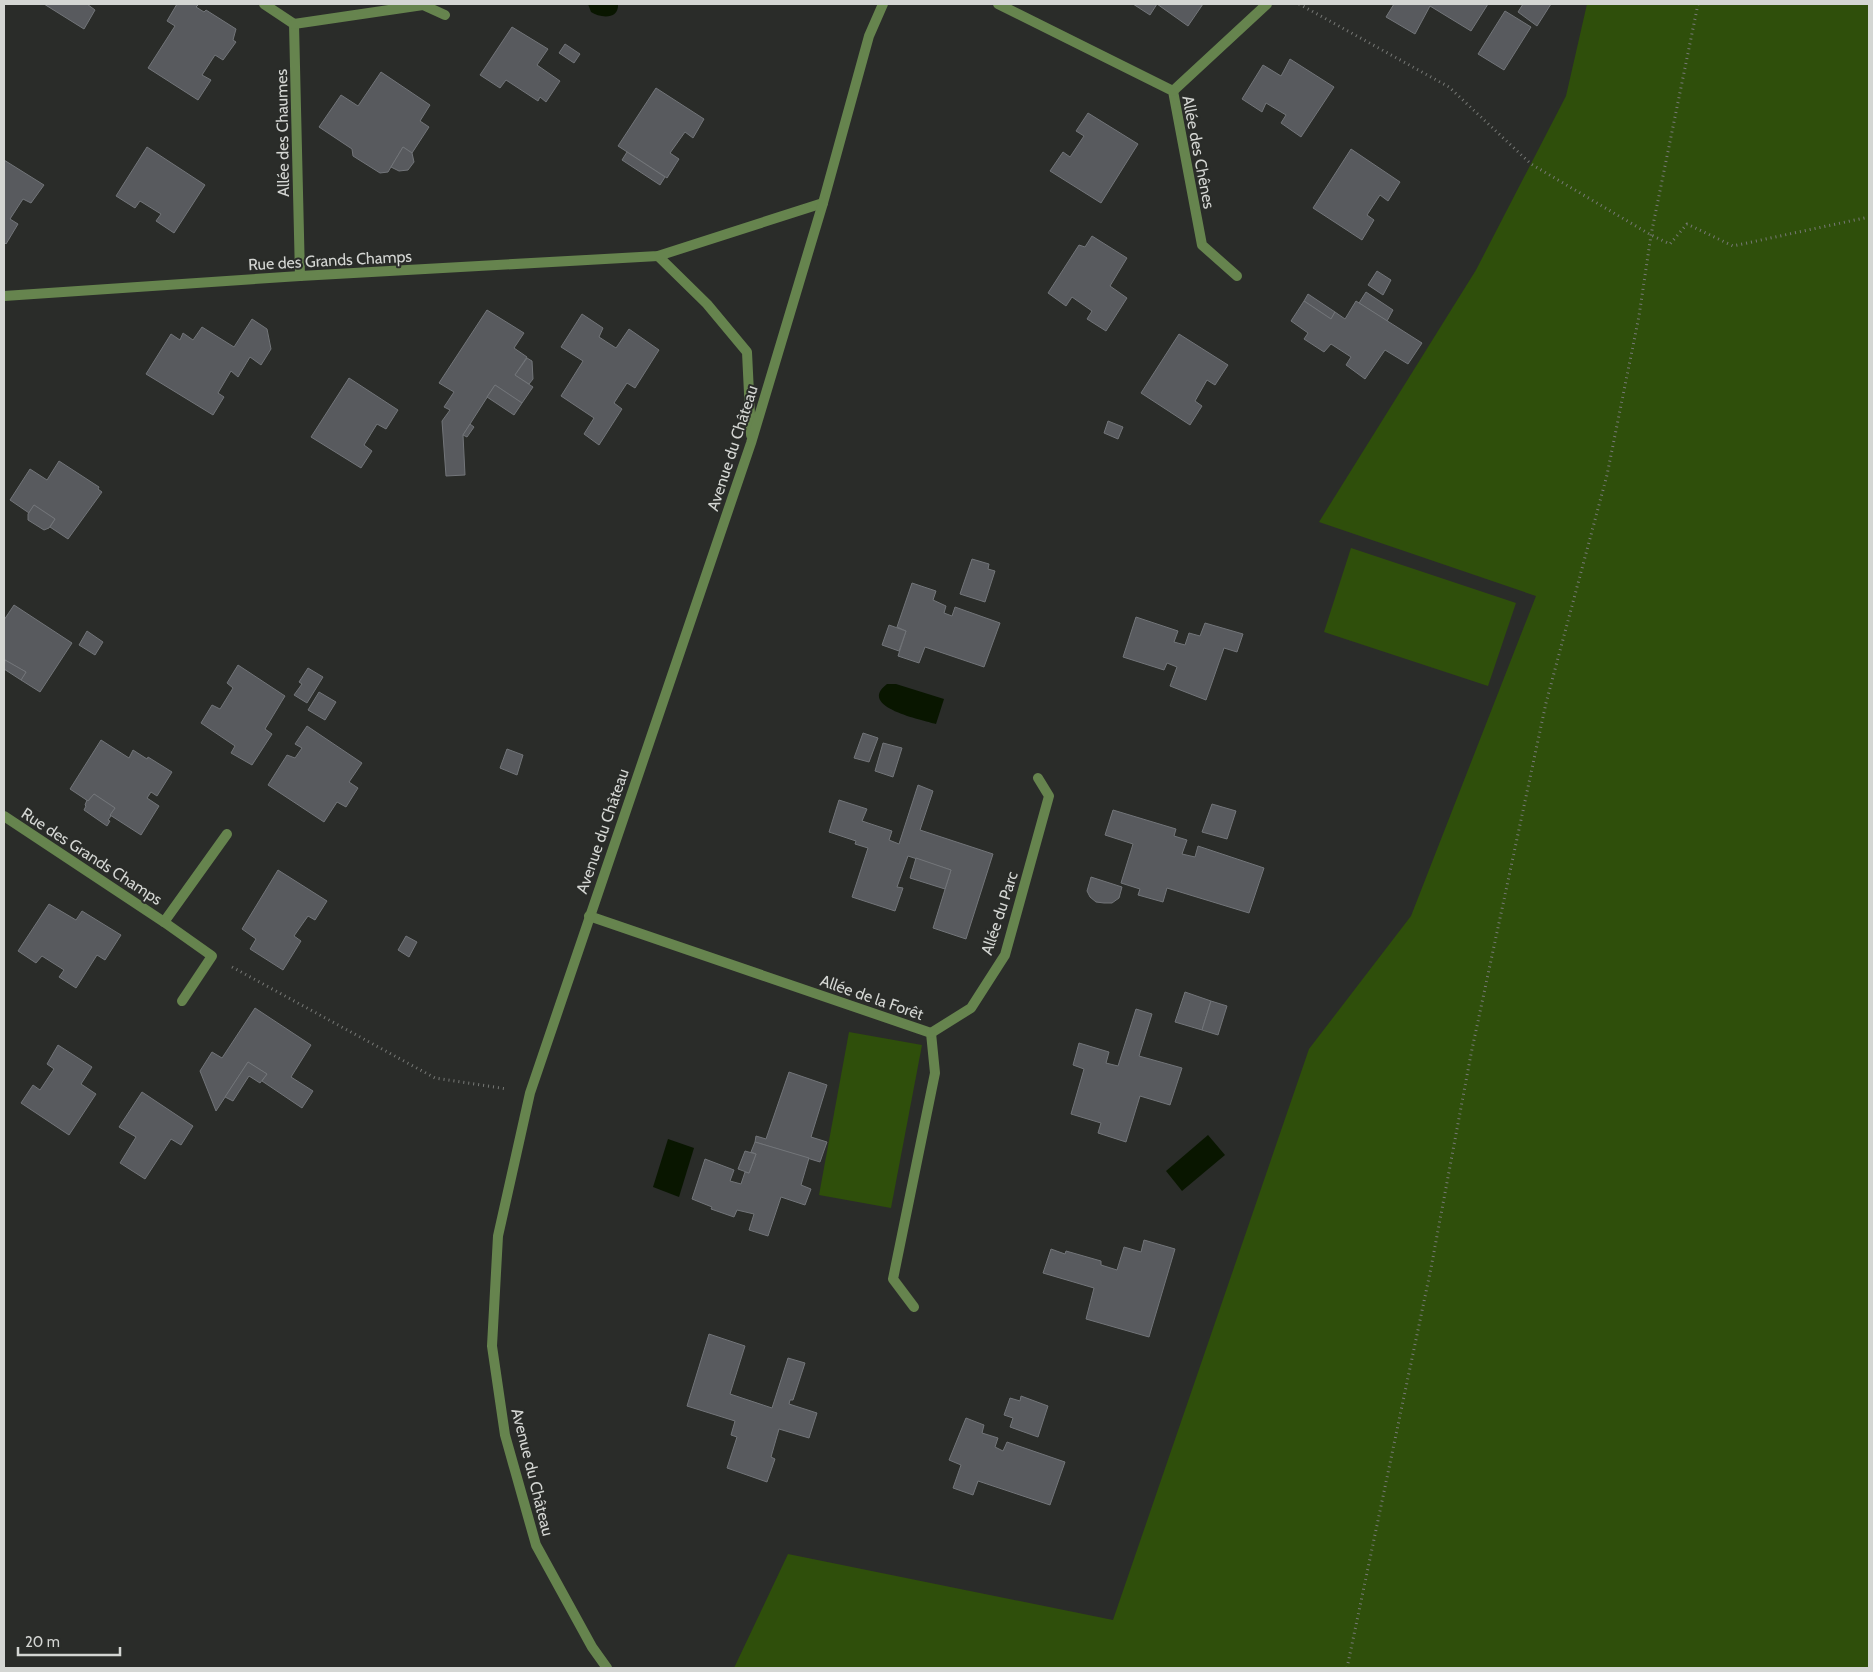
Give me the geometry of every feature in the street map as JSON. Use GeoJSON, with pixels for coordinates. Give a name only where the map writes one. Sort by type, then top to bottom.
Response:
{"type":"FeatureCollection","features":[{"type":"Feature","properties":{"kind":"street"},"geometry":{"type":"LineString","coordinates":[[264,4],[294,24],[423,4],[444,15]]}},
{"type":"Feature","properties":{"kind":"street","name":"Avenue du Château"},"geometry":{"type":"LineString","coordinates":[[607,1668],[592,1647],[536,1545],[505,1435],[492,1346],[498,1236],[530,1093],[751,443],[823,203],[869,36],[883,4]]}},
{"type":"Feature","properties":{"kind":"street","name":"Allée des Chênes"},"geometry":{"type":"LineString","coordinates":[[998,4],[1173,91],[1202,245],[1237,276]]}},
{"type":"Feature","properties":{"kind":"street"},"geometry":{"type":"LineString","coordinates":[[1173,91],[1267,4]]}},
{"type":"Feature","properties":{"kind":"street","name":"Allée des Chaumes"},"geometry":{"type":"LineString","coordinates":[[294,24],[300,276]]}},
{"type":"Feature","properties":{"kind":"street","name":"Rue des Grands Champs"},"geometry":{"type":"LineString","coordinates":[[4,296],[300,276],[658,256],[823,203]]}},
{"type":"Feature","properties":{"kind":"street"},"geometry":{"type":"LineString","coordinates":[[658,256],[707,304],[747,352],[751,443]]}},
{"type":"Feature","properties":{"kind":"street","name":"Allée du Parc"},"geometry":{"type":"LineString","coordinates":[[931,1033],[972,1008],[1005,955],[1049,796],[1038,778]]}},
{"type":"Feature","properties":{"kind":"street","name":"Rue des Grands Champs"},"geometry":{"type":"LineString","coordinates":[[4,816],[212,956]]}},
{"type":"Feature","properties":{"kind":"street"},"geometry":{"type":"LineString","coordinates":[[164,922],[227,834]]}},
{"type":"Feature","properties":{"kind":"street","name":"Allée de la Forêt"},"geometry":{"type":"LineString","coordinates":[[589,916],[931,1033],[935,1073],[893,1279],[914,1307]]}},
{"type":"Feature","properties":{"kind":"street"},"geometry":{"type":"LineString","coordinates":[[182,1001],[212,956]]}},
{"type":"Feature","properties":{"kind":"path"},"geometry":{"type":"LineString","coordinates":[[1298,4],[1449,87],[1531,164],[1651,235],[1670,244],[1687,224],[1733,246],[1869,217]]}},
{"type":"Feature","properties":{"kind":"path"},"geometry":{"type":"LineString","coordinates":[[1347,1668],[1431,1268],[1473,1044],[1546,703],[1607,475],[1640,316],[1651,235],[1698,4]]}},
{"type":"Feature","properties":{"kind":"path"},"geometry":{"type":"LineString","coordinates":[[212,956],[435,1078],[530,1093]]}},
{"type":"Feature","properties":{"kind":"green space"},"geometry":{"type":"Polygon","coordinates":[[[1587,4],[1869,4],[1869,1668],[734,1668],[788,1554],[1113,1620],[1309,1049],[1411,916],[1536,596],[1319,522],[1476,270],[1566,96],[1587,4]]]}},
{"type":"Feature","properties":{"kind":"green space"},"geometry":{"type":"Polygon","coordinates":[[[1351,548],[1516,603],[1488,686],[1324,632],[1351,548]]]}},
{"type":"Feature","properties":{"kind":"green space"},"geometry":{"type":"Polygon","coordinates":[[[849,1032],[922,1045],[891,1208],[819,1195],[849,1032]]]}},
{"type":"Feature","properties":{"kind":"shaded area"},"geometry":{"type":"Polygon","coordinates":[[[588,4],[618,4],[615,13],[612,15],[599,16],[591,12],[588,4]]]}},
{"type":"Feature","properties":{"kind":"shaded area"},"geometry":{"type":"Polygon","coordinates":[[[887,684],[896,684],[944,699],[936,724],[907,716],[885,706],[880,699],[880,692],[887,684]]]}},
{"type":"Feature","properties":{"kind":"shaded area"},"geometry":{"type":"Polygon","coordinates":[[[1208,1135],[1225,1155],[1182,1191],[1166,1171],[1208,1135]]]}},
{"type":"Feature","properties":{"kind":"shaded area"},"geometry":{"type":"Polygon","coordinates":[[[668,1139],[694,1148],[679,1197],[653,1187],[668,1139]]]}},
{"type":"Feature","properties":{"kind":"building"},"geometry":{"type":"Polygon","coordinates":[[[44,4],[87,4],[95,10],[84,29],[44,4]]]}},
{"type":"Feature","properties":{"kind":"building"},"geometry":{"type":"Polygon","coordinates":[[[177,4],[196,4],[198,5],[196,7],[204,12],[206,10],[236,29],[233,40],[236,42],[223,60],[215,55],[202,75],[211,80],[198,100],[148,68],[175,26],[167,21],[177,4]]]}},
{"type":"Feature","properties":{"kind":"building"},"geometry":{"type":"Polygon","coordinates":[[[1133,4],[1157,4],[1150,15],[1133,4]]]}},
{"type":"Feature","properties":{"kind":"building"},"geometry":{"type":"Polygon","coordinates":[[[1157,4],[1203,4],[1188,26],[1157,4]]]}},
{"type":"Feature","properties":{"kind":"building"},"geometry":{"type":"Polygon","coordinates":[[[1394,4],[1488,4],[1471,31],[1430,6],[1415,34],[1386,17],[1394,4]]]}},
{"type":"Feature","properties":{"kind":"building"},"geometry":{"type":"Polygon","coordinates":[[[1523,4],[1551,4],[1537,26],[1518,12],[1523,4]]]}},
{"type":"Feature","properties":{"kind":"building"},"geometry":{"type":"Polygon","coordinates":[[[1505,11],[1531,27],[1504,70],[1478,54],[1505,11]]]}},
{"type":"Feature","properties":{"kind":"building"},"geometry":{"type":"Polygon","coordinates":[[[512,27],[548,49],[537,65],[560,81],[546,102],[540,97],[538,101],[506,80],[500,88],[480,75],[512,27]]]}},
{"type":"Feature","properties":{"kind":"building"},"geometry":{"type":"Polygon","coordinates":[[[565,44],[580,54],[574,63],[559,53],[565,44]]]}},
{"type":"Feature","properties":{"kind":"building"},"geometry":{"type":"Polygon","coordinates":[[[1290,59],[1334,87],[1301,137],[1281,123],[1286,115],[1266,103],[1262,112],[1242,99],[1263,65],[1281,76],[1290,59]]]}},
{"type":"Feature","properties":{"kind":"building"},"geometry":{"type":"Polygon","coordinates":[[[381,72],[430,105],[420,121],[429,127],[412,153],[403,147],[388,172],[380,173],[353,156],[352,149],[319,127],[341,95],[358,106],[381,72]]]}},
{"type":"Feature","properties":{"kind":"building"},"geometry":{"type":"Polygon","coordinates":[[[656,88],[704,119],[693,138],[685,132],[670,153],[679,159],[667,178],[618,146],[656,88]]]}},
{"type":"Feature","properties":{"kind":"building"},"geometry":{"type":"Polygon","coordinates":[[[1088,113],[1138,144],[1101,203],[1050,171],[1063,152],[1070,157],[1084,136],[1076,131],[1088,113]]]}},
{"type":"Feature","properties":{"kind":"building"},"geometry":{"type":"Polygon","coordinates":[[[147,147],[205,185],[174,233],[156,221],[161,214],[140,201],[135,208],[116,196],[147,147]]]}},
{"type":"Feature","properties":{"kind":"building"},"geometry":{"type":"Polygon","coordinates":[[[403,147],[412,153],[414,162],[408,170],[399,171],[391,167],[403,147]]]}},
{"type":"Feature","properties":{"kind":"building"},"geometry":{"type":"Polygon","coordinates":[[[1351,149],[1400,182],[1388,201],[1380,195],[1367,215],[1374,220],[1362,240],[1313,208],[1351,149]]]}},
{"type":"Feature","properties":{"kind":"building"},"geometry":{"type":"Polygon","coordinates":[[[627,152],[665,177],[660,185],[622,160],[627,152]]]}},
{"type":"Feature","properties":{"kind":"building"},"geometry":{"type":"Polygon","coordinates":[[[4,160],[44,185],[31,203],[23,199],[10,219],[18,224],[6,244],[4,242],[4,160]]]}},
{"type":"Feature","properties":{"kind":"building"},"geometry":{"type":"Polygon","coordinates":[[[1092,236],[1127,258],[1110,286],[1127,298],[1106,331],[1087,319],[1092,311],[1072,297],[1066,306],[1048,293],[1079,245],[1085,247],[1092,236]]]}},
{"type":"Feature","properties":{"kind":"building"},"geometry":{"type":"Polygon","coordinates":[[[1377,271],[1391,280],[1383,295],[1368,285],[1377,271]]]}},
{"type":"Feature","properties":{"kind":"building"},"geometry":{"type":"Polygon","coordinates":[[[1366,292],[1393,310],[1387,321],[1359,303],[1366,292]]]}},
{"type":"Feature","properties":{"kind":"building"},"geometry":{"type":"Polygon","coordinates":[[[1308,294],[1335,312],[1331,319],[1304,301],[1308,294]]]}},
{"type":"Feature","properties":{"kind":"building"},"geometry":{"type":"Polygon","coordinates":[[[1304,301],[1331,319],[1335,312],[1345,319],[1356,301],[1422,343],[1408,364],[1385,350],[1365,379],[1346,365],[1351,357],[1331,344],[1324,352],[1304,339],[1308,333],[1291,321],[1304,301]]]}},
{"type":"Feature","properties":{"kind":"building"},"geometry":{"type":"Polygon","coordinates":[[[487,310],[524,333],[514,348],[527,357],[515,375],[533,387],[522,403],[495,385],[463,435],[465,475],[446,476],[442,421],[450,410],[444,407],[454,392],[439,383],[487,310]]]}},
{"type":"Feature","properties":{"kind":"building"},"geometry":{"type":"Polygon","coordinates":[[[582,314],[603,328],[599,337],[616,348],[629,329],[659,350],[635,388],[627,383],[614,403],[622,409],[599,445],[584,434],[594,418],[561,396],[583,361],[561,347],[582,314]]]}},
{"type":"Feature","properties":{"kind":"building"},"geometry":{"type":"Polygon","coordinates":[[[252,319],[267,329],[271,349],[261,365],[250,357],[238,377],[231,371],[218,393],[224,397],[213,415],[146,374],[171,334],[180,340],[183,333],[193,340],[202,327],[234,347],[252,319]]]}},
{"type":"Feature","properties":{"kind":"building"},"geometry":{"type":"Polygon","coordinates":[[[1179,334],[1228,365],[1215,385],[1207,380],[1195,401],[1202,406],[1190,425],[1141,393],[1179,334]]]}},
{"type":"Feature","properties":{"kind":"building"},"geometry":{"type":"Polygon","coordinates":[[[527,358],[532,361],[533,379],[529,384],[515,375],[527,358]]]}},
{"type":"Feature","properties":{"kind":"building"},"geometry":{"type":"Polygon","coordinates":[[[349,378],[398,410],[386,429],[377,424],[364,445],[372,451],[361,468],[311,437],[349,378]]]}},
{"type":"Feature","properties":{"kind":"building"},"geometry":{"type":"Polygon","coordinates":[[[495,385],[522,403],[514,415],[487,397],[495,385]]]}},
{"type":"Feature","properties":{"kind":"building"},"geometry":{"type":"Polygon","coordinates":[[[1108,421],[1123,427],[1118,439],[1104,433],[1108,421]]]}},
{"type":"Feature","properties":{"kind":"building"},"geometry":{"type":"Polygon","coordinates":[[[470,424],[474,427],[467,437],[463,435],[470,424]]]}},
{"type":"Feature","properties":{"kind":"building"},"geometry":{"type":"Polygon","coordinates":[[[59,461],[99,487],[98,489],[102,492],[68,539],[50,527],[55,519],[34,505],[29,513],[10,500],[30,469],[47,480],[59,461]]]}},
{"type":"Feature","properties":{"kind":"building"},"geometry":{"type":"Polygon","coordinates":[[[34,505],[55,519],[49,528],[44,530],[28,520],[28,514],[34,505]]]}},
{"type":"Feature","properties":{"kind":"building"},"geometry":{"type":"Polygon","coordinates":[[[972,559],[989,564],[988,569],[995,571],[985,602],[960,594],[972,559]]]}},
{"type":"Feature","properties":{"kind":"building"},"geometry":{"type":"Polygon","coordinates":[[[912,583],[936,591],[933,600],[946,606],[944,613],[952,616],[955,607],[1000,623],[984,667],[925,647],[919,663],[898,656],[906,631],[897,627],[912,583]]]}},
{"type":"Feature","properties":{"kind":"building"},"geometry":{"type":"Polygon","coordinates":[[[14,605],[72,643],[40,692],[21,680],[26,672],[5,660],[4,662],[4,620],[14,605]]]}},
{"type":"Feature","properties":{"kind":"building"},"geometry":{"type":"Polygon","coordinates":[[[1136,617],[1178,631],[1174,642],[1185,645],[1189,633],[1200,636],[1205,623],[1243,634],[1237,652],[1224,648],[1206,700],[1170,686],[1177,667],[1167,663],[1164,670],[1123,657],[1136,617]]]}},
{"type":"Feature","properties":{"kind":"building"},"geometry":{"type":"Polygon","coordinates":[[[889,625],[906,631],[899,651],[882,645],[889,625]]]}},
{"type":"Feature","properties":{"kind":"building"},"geometry":{"type":"Polygon","coordinates":[[[87,631],[103,642],[95,655],[79,645],[87,631]]]}},
{"type":"Feature","properties":{"kind":"building"},"geometry":{"type":"Polygon","coordinates":[[[5,660],[26,672],[21,680],[4,669],[5,660]]]}},
{"type":"Feature","properties":{"kind":"building"},"geometry":{"type":"Polygon","coordinates":[[[238,665],[285,696],[265,729],[272,734],[252,765],[231,753],[235,746],[201,723],[212,705],[220,709],[233,688],[227,683],[238,665]]]}},
{"type":"Feature","properties":{"kind":"building"},"geometry":{"type":"Polygon","coordinates":[[[308,668],[323,677],[307,703],[294,695],[302,684],[299,682],[308,668]]]}},
{"type":"Feature","properties":{"kind":"building"},"geometry":{"type":"Polygon","coordinates":[[[319,692],[336,702],[325,720],[308,710],[319,692]]]}},
{"type":"Feature","properties":{"kind":"building"},"geometry":{"type":"Polygon","coordinates":[[[307,726],[362,763],[349,782],[358,788],[346,807],[337,802],[324,822],[268,785],[287,755],[295,758],[302,748],[295,744],[307,726]]]}},
{"type":"Feature","properties":{"kind":"building"},"geometry":{"type":"Polygon","coordinates":[[[863,733],[878,738],[869,762],[854,758],[863,733]]]}},
{"type":"Feature","properties":{"kind":"building"},"geometry":{"type":"Polygon","coordinates":[[[101,740],[129,758],[133,750],[172,772],[157,796],[151,792],[147,798],[159,806],[141,835],[110,815],[115,808],[94,794],[88,801],[70,789],[101,740]]]}},
{"type":"Feature","properties":{"kind":"building"},"geometry":{"type":"Polygon","coordinates":[[[883,743],[902,748],[893,777],[875,771],[883,743]]]}},
{"type":"Feature","properties":{"kind":"building"},"geometry":{"type":"Polygon","coordinates":[[[507,749],[523,755],[517,775],[500,768],[507,749]]]}},
{"type":"Feature","properties":{"kind":"building"},"geometry":{"type":"Polygon","coordinates":[[[918,785],[933,791],[920,830],[993,854],[966,939],[933,928],[951,870],[908,856],[897,887],[903,888],[895,911],[852,897],[868,848],[855,844],[856,841],[829,832],[839,800],[867,809],[862,821],[892,831],[889,840],[899,844],[918,785]]]}},
{"type":"Feature","properties":{"kind":"building"},"geometry":{"type":"Polygon","coordinates":[[[94,794],[115,808],[110,815],[108,820],[110,821],[107,826],[84,810],[87,800],[94,794]]]}},
{"type":"Feature","properties":{"kind":"building"},"geometry":{"type":"Polygon","coordinates":[[[1212,804],[1236,811],[1227,839],[1202,832],[1212,804]]]}},
{"type":"Feature","properties":{"kind":"building"},"geometry":{"type":"Polygon","coordinates":[[[1113,810],[1176,829],[1174,836],[1187,840],[1182,854],[1195,857],[1198,846],[1264,868],[1249,913],[1167,888],[1163,902],[1138,895],[1140,889],[1121,883],[1133,844],[1105,835],[1113,810]]]}},
{"type":"Feature","properties":{"kind":"building"},"geometry":{"type":"Polygon","coordinates":[[[916,858],[951,870],[945,889],[910,878],[916,858]]]}},
{"type":"Feature","properties":{"kind":"building"},"geometry":{"type":"Polygon","coordinates":[[[278,870],[327,901],[315,920],[308,916],[294,936],[301,941],[283,970],[250,949],[256,939],[242,929],[278,870]]]}},
{"type":"Feature","properties":{"kind":"building"},"geometry":{"type":"Polygon","coordinates":[[[1091,877],[1122,887],[1119,898],[1112,903],[1096,902],[1087,891],[1091,877]]]}},
{"type":"Feature","properties":{"kind":"building"},"geometry":{"type":"Polygon","coordinates":[[[49,904],[76,920],[82,911],[121,935],[105,960],[97,955],[76,988],[59,977],[64,970],[42,956],[36,963],[18,951],[49,904]]]}},
{"type":"Feature","properties":{"kind":"building"},"geometry":{"type":"Polygon","coordinates":[[[406,936],[417,942],[409,957],[398,950],[406,936]]]}},
{"type":"Feature","properties":{"kind":"building"},"geometry":{"type":"Polygon","coordinates":[[[1185,992],[1211,1001],[1202,1030],[1175,1022],[1185,992]]]}},
{"type":"Feature","properties":{"kind":"building"},"geometry":{"type":"Polygon","coordinates":[[[1211,1001],[1227,1006],[1218,1035],[1202,1030],[1211,1001]]]}},
{"type":"Feature","properties":{"kind":"building"},"geometry":{"type":"Polygon","coordinates":[[[255,1008],[311,1045],[291,1077],[313,1091],[302,1108],[262,1081],[267,1074],[248,1062],[216,1111],[200,1071],[212,1052],[222,1058],[255,1008]]]}},
{"type":"Feature","properties":{"kind":"building"},"geometry":{"type":"Polygon","coordinates":[[[1136,1009],[1152,1014],[1139,1056],[1182,1068],[1170,1105],[1140,1096],[1126,1142],[1098,1133],[1101,1123],[1071,1114],[1084,1069],[1073,1065],[1079,1043],[1109,1052],[1106,1063],[1118,1066],[1136,1009]]]}},
{"type":"Feature","properties":{"kind":"building"},"geometry":{"type":"Polygon","coordinates":[[[58,1045],[92,1067],[81,1084],[96,1094],[69,1135],[21,1103],[33,1085],[40,1090],[54,1069],[47,1064],[58,1045]]]}},
{"type":"Feature","properties":{"kind":"building"},"geometry":{"type":"Polygon","coordinates":[[[248,1062],[267,1074],[260,1083],[249,1076],[233,1101],[225,1097],[248,1062]]]}},
{"type":"Feature","properties":{"kind":"building"},"geometry":{"type":"Polygon","coordinates":[[[789,1072],[827,1085],[811,1137],[827,1142],[820,1162],[755,1142],[756,1136],[766,1139],[789,1072]]]}},
{"type":"Feature","properties":{"kind":"building"},"geometry":{"type":"Polygon","coordinates":[[[142,1092],[193,1126],[181,1145],[171,1139],[145,1179],[120,1163],[136,1137],[119,1127],[142,1092]]]}},
{"type":"Feature","properties":{"kind":"building"},"geometry":{"type":"Polygon","coordinates":[[[755,1142],[809,1158],[801,1185],[811,1189],[805,1205],[781,1197],[768,1236],[749,1230],[754,1214],[737,1210],[734,1217],[711,1209],[712,1207],[692,1199],[705,1159],[734,1170],[730,1181],[741,1184],[745,1172],[749,1173],[756,1154],[751,1152],[755,1142]]]}},
{"type":"Feature","properties":{"kind":"building"},"geometry":{"type":"Polygon","coordinates":[[[745,1151],[756,1154],[749,1173],[738,1169],[745,1151]]]}},
{"type":"Feature","properties":{"kind":"building"},"geometry":{"type":"Polygon","coordinates":[[[1144,1240],[1175,1249],[1149,1337],[1086,1319],[1094,1288],[1043,1273],[1051,1249],[1065,1254],[1066,1251],[1101,1261],[1101,1265],[1117,1270],[1124,1247],[1141,1252],[1144,1240]]]}},
{"type":"Feature","properties":{"kind":"building"},"geometry":{"type":"Polygon","coordinates":[[[709,1334],[745,1346],[730,1394],[772,1408],[788,1358],[805,1363],[793,1400],[790,1400],[789,1404],[817,1413],[809,1438],[779,1429],[771,1457],[775,1459],[767,1482],[727,1468],[737,1437],[731,1435],[735,1421],[687,1406],[709,1334]]]}},
{"type":"Feature","properties":{"kind":"building"},"geometry":{"type":"Polygon","coordinates":[[[1021,1396],[1048,1406],[1038,1437],[1010,1427],[1013,1418],[1004,1415],[1010,1398],[1020,1401],[1021,1396]]]}},
{"type":"Feature","properties":{"kind":"building"},"geometry":{"type":"Polygon","coordinates":[[[966,1418],[984,1425],[982,1433],[998,1438],[995,1447],[1003,1451],[1007,1442],[1065,1462],[1050,1505],[978,1481],[973,1495],[953,1488],[961,1465],[949,1460],[966,1418]]]}}]}
